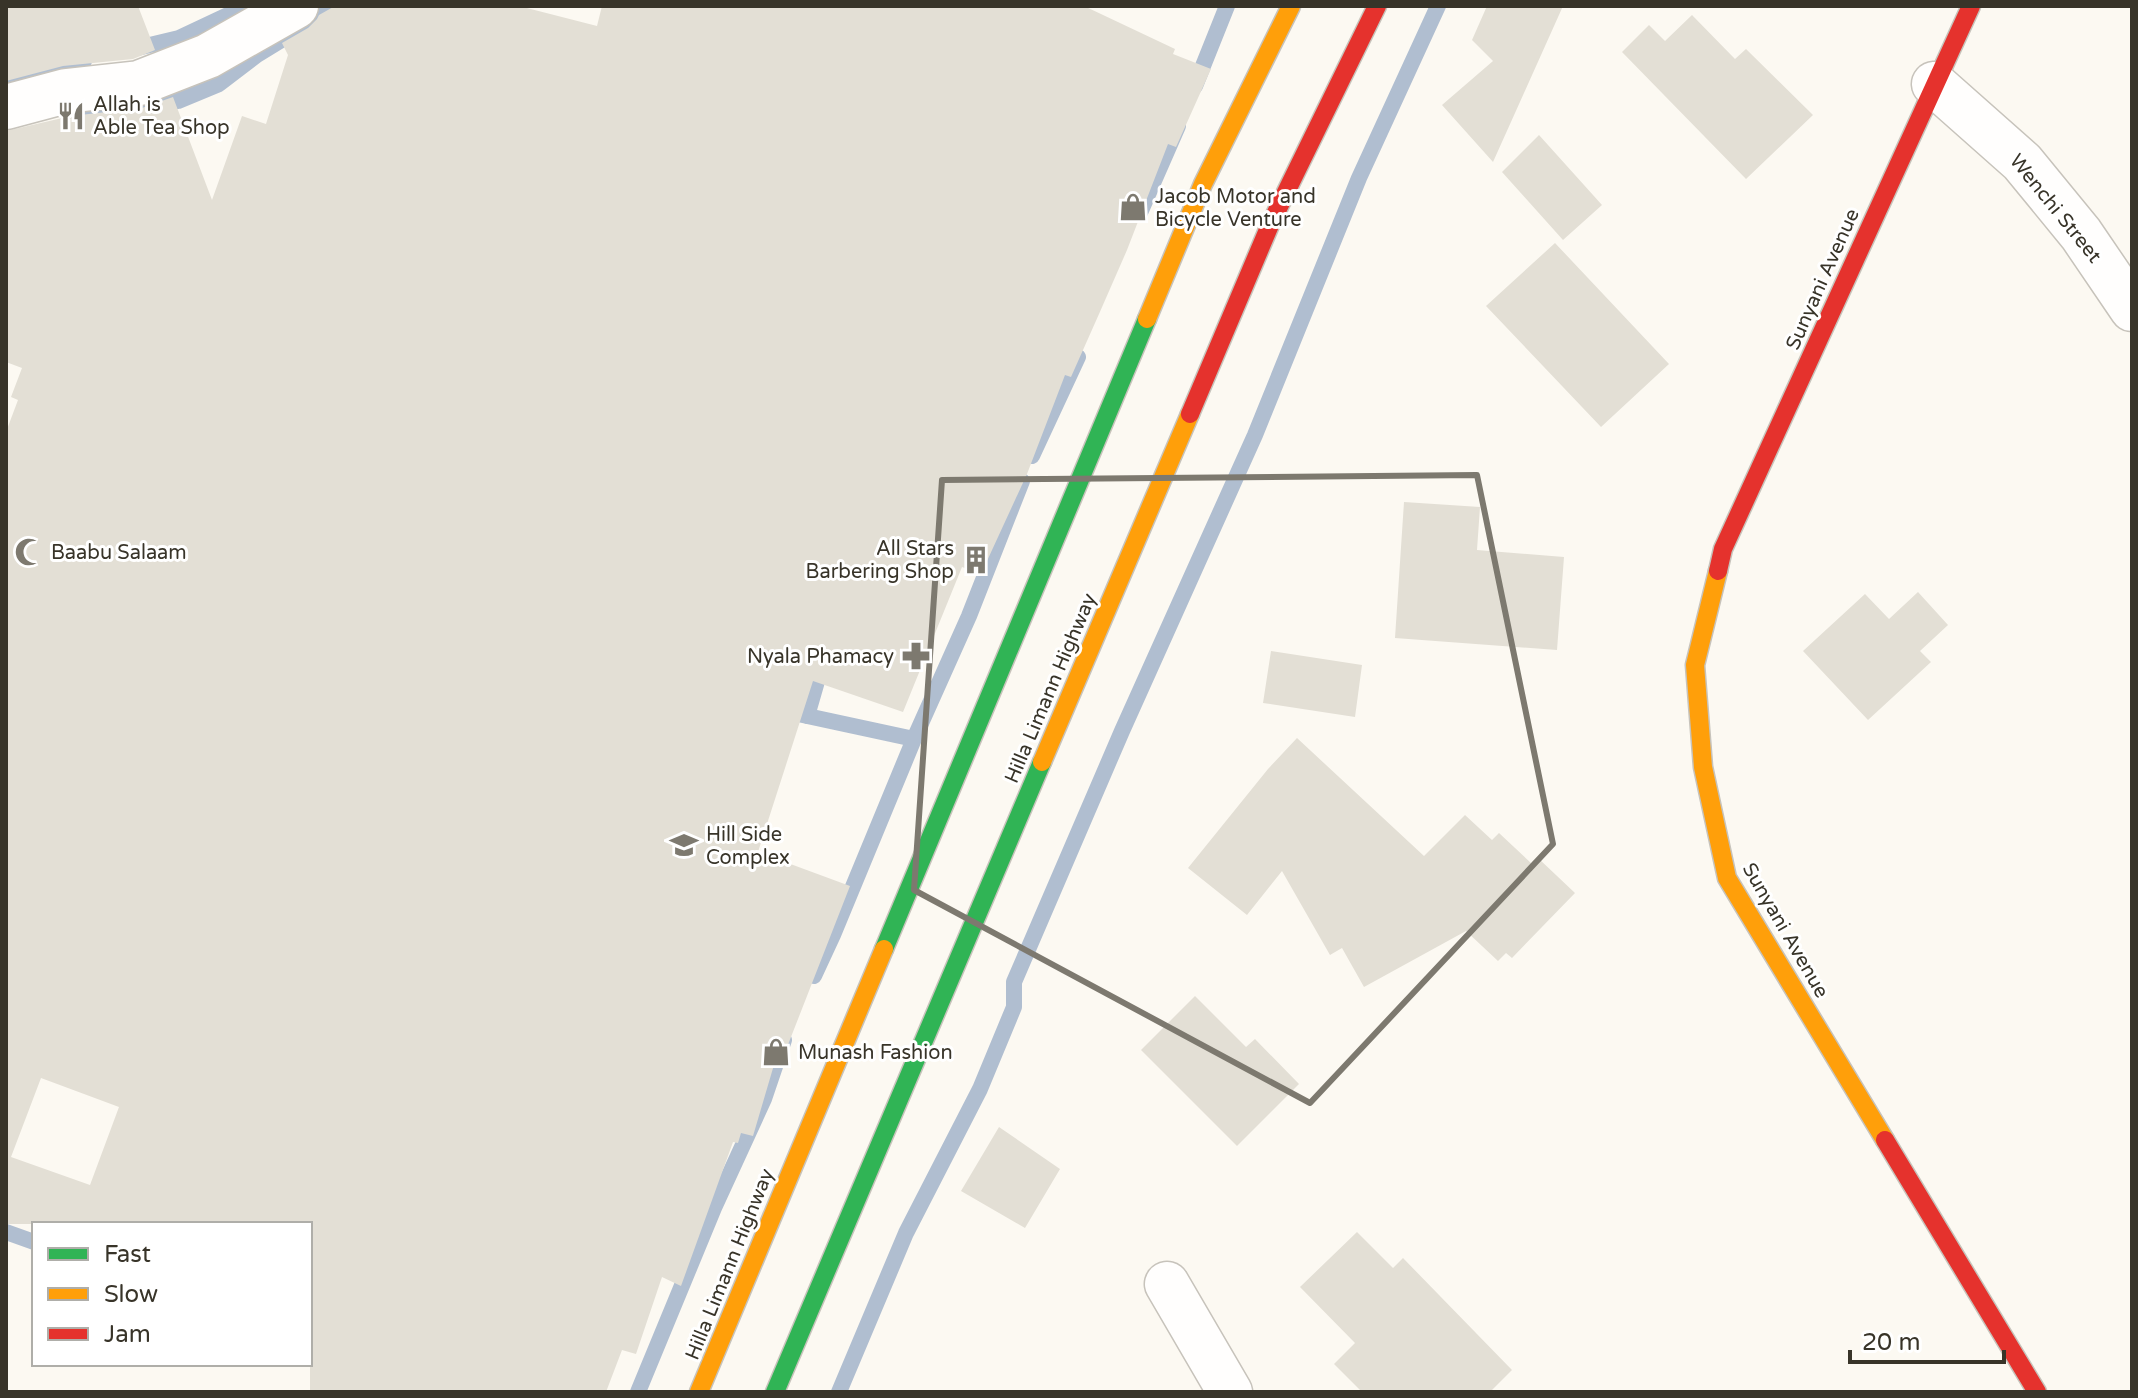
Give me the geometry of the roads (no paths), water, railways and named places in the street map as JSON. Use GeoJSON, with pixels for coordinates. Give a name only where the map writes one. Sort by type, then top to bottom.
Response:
{"type":"FeatureCollection","features":[{"type":"Feature","properties":{"kind":"main road","name":"Hilla Limann Highway"},"geometry":{"type":"LineString","coordinates":[[699,1392],[1203,184],[1291,6]]}},
{"type":"Feature","properties":{"kind":"main road","name":"Hilla Limann Highway"},"geometry":{"type":"LineString","coordinates":[[775,1392],[1270,225],[1377,6]]}},
{"type":"Feature","properties":{"kind":"main road","name":"Sunyani Avenue"},"geometry":{"type":"LineString","coordinates":[[1971,6],[1723,549],[1695,665],[1703,767],[1727,878],[2037,1392]]}},
{"type":"Feature","properties":{"kind":"street"},"geometry":{"type":"LineString","coordinates":[[6,107],[66,91],[139,83],[208,56],[296,6]]}},
{"type":"Feature","properties":{"kind":"street","name":"Wenchi Street"},"geometry":{"type":"LineString","coordinates":[[1934,84],[2022,162],[2081,234],[2132,309]]}},
{"type":"Feature","properties":{"kind":"street"},"geometry":{"type":"LineString","coordinates":[[1167,1284],[1230,1392]]}},
{"type":"Feature","properties":{"kind":"waterway"},"geometry":{"type":"LineString","coordinates":[[133,49],[179,38],[247,6]]}},
{"type":"Feature","properties":{"kind":"waterway"},"geometry":{"type":"LineString","coordinates":[[82,108],[124,111],[178,101],[219,84],[257,55],[337,6]]}},
{"type":"Feature","properties":{"kind":"waterway"},"geometry":{"type":"LineString","coordinates":[[1195,86],[1227,6]]}},
{"type":"Feature","properties":{"kind":"waterway"},"geometry":{"type":"LineString","coordinates":[[839,1392],[906,1233],[980,1089],[1014,1007],[1014,982],[1255,435],[1359,178],[1438,6]]}},
{"type":"Feature","properties":{"kind":"waterway"},"geometry":{"type":"LineString","coordinates":[[6,83],[84,61]]}},
{"type":"Feature","properties":{"kind":"waterway"},"geometry":{"type":"LineString","coordinates":[[1139,215],[1178,126]]}},
{"type":"Feature","properties":{"kind":"waterway"},"geometry":{"type":"LineString","coordinates":[[1032,456],[1078,357]]}},
{"type":"Feature","properties":{"kind":"waterway"},"geometry":{"type":"LineString","coordinates":[[814,976],[969,616],[1022,481]]}},
{"type":"Feature","properties":{"kind":"waterway"},"geometry":{"type":"LineString","coordinates":[[807,716],[822,664]]}},
{"type":"Feature","properties":{"kind":"waterway"},"geometry":{"type":"LineString","coordinates":[[798,714],[914,739]]}},
{"type":"Feature","properties":{"kind":"waterway"},"geometry":{"type":"LineString","coordinates":[[638,1392],[714,1208],[764,1099],[784,1040]]}},
{"type":"Feature","properties":{"kind":"waterway"},"geometry":{"type":"LineString","coordinates":[[6,1232],[32,1241]]}},
{"type":"Feature","properties":{"kind":"place","name":"Allah is Able Tea Shop"},"geometry":{"type":"Point","coordinates":[71,116]}},
{"type":"Feature","properties":{"kind":"place","name":"Jacob Motor and Bicycle Venture"},"geometry":{"type":"Point","coordinates":[1133,207]}},
{"type":"Feature","properties":{"kind":"place","name":"Baabu Salaam"},"geometry":{"type":"Point","coordinates":[29,552]}},
{"type":"Feature","properties":{"kind":"place","name":"All Stars Barbering Shop"},"geometry":{"type":"Point","coordinates":[976,560]}},
{"type":"Feature","properties":{"kind":"place","name":"Nyala Phamacy"},"geometry":{"type":"Point","coordinates":[916,656]}},
{"type":"Feature","properties":{"kind":"place","name":"Hill Side Complex"},"geometry":{"type":"Point","coordinates":[684,845]}},
{"type":"Feature","properties":{"kind":"place","name":"Munash Fashion"},"geometry":{"type":"Point","coordinates":[776,1052]}}]}
